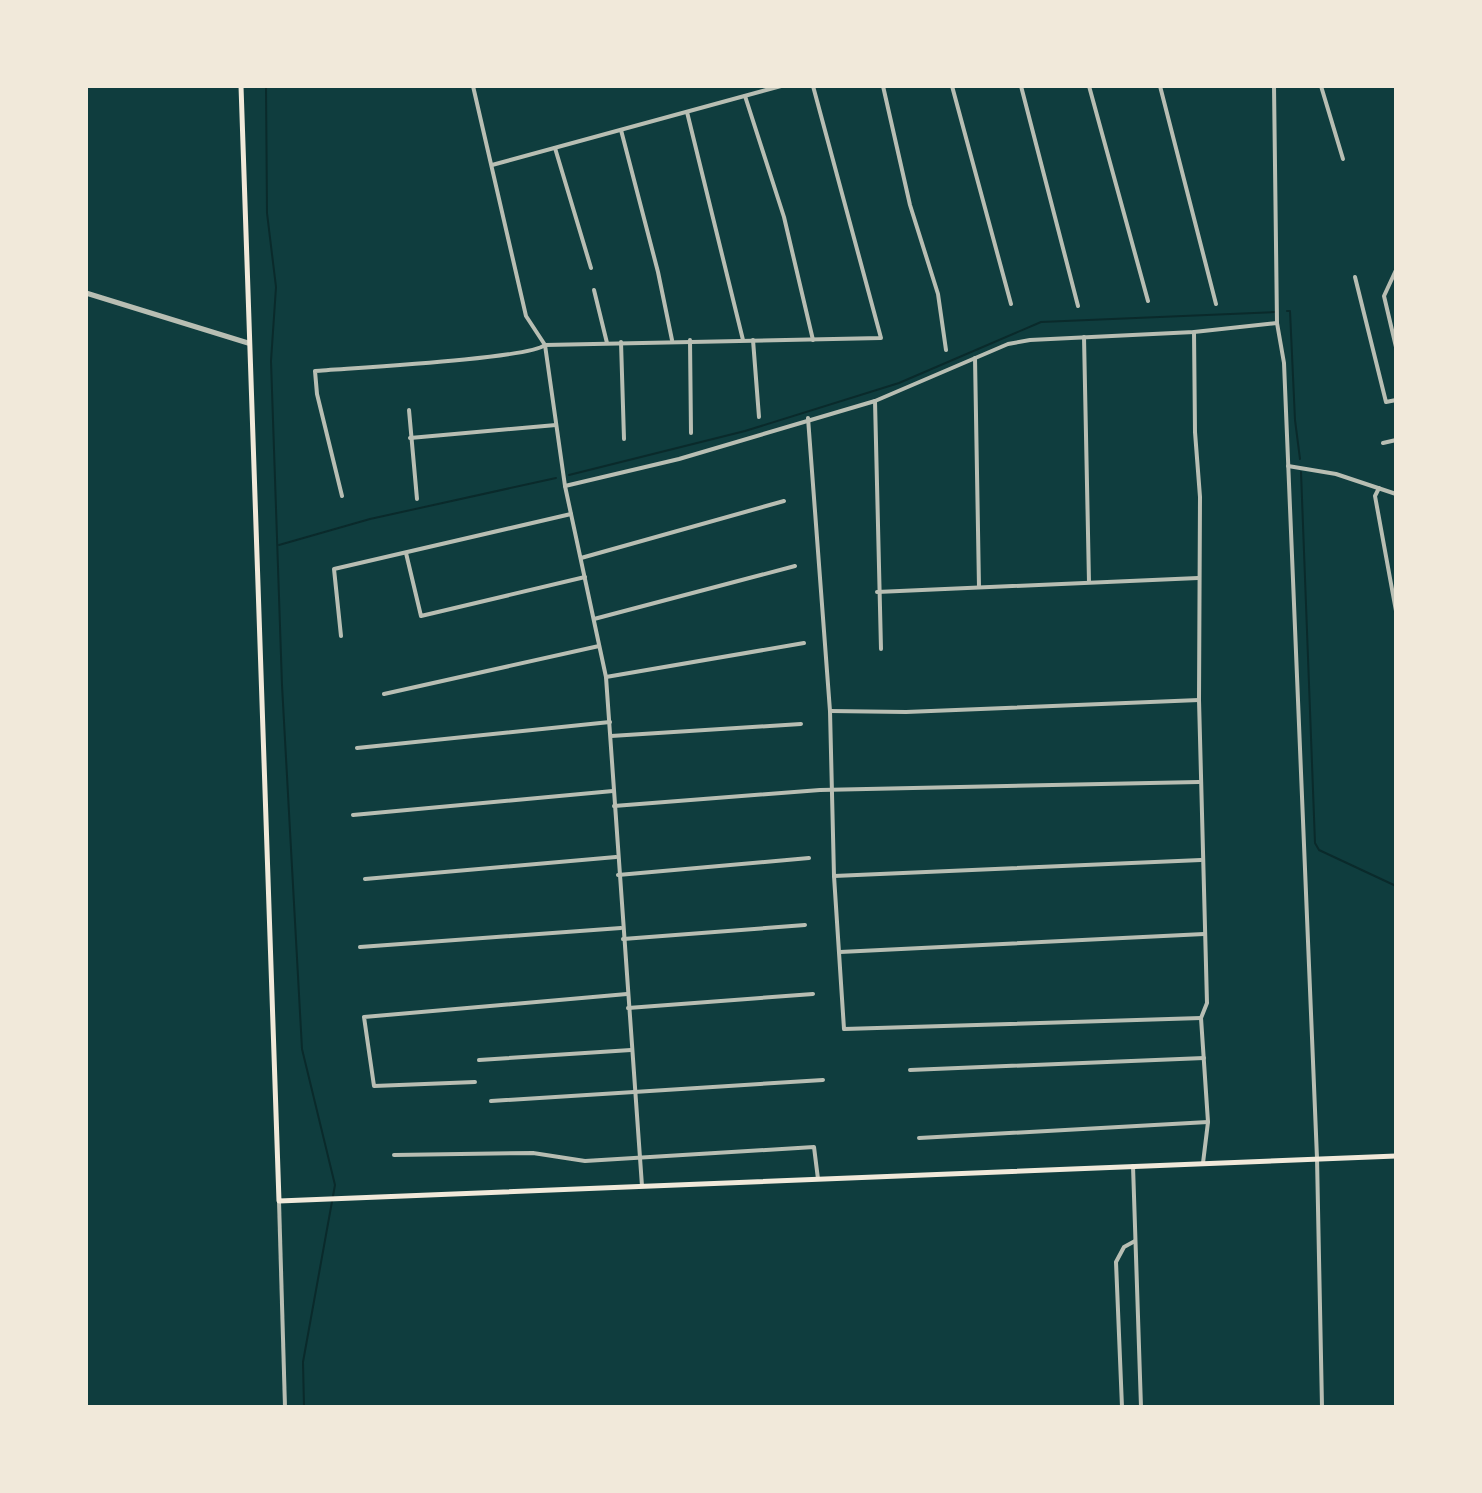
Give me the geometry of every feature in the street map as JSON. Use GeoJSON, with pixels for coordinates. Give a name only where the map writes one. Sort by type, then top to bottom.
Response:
{"type":"FeatureCollection","features":[{"type":"Feature","properties":{"kind":"main road"},"geometry":{"type":"LineString","coordinates":[[241,86],[279,1201],[1396,1156]]}},
{"type":"Feature","properties":{"kind":"street"},"geometry":{"type":"LineString","coordinates":[[473,86],[526,316],[545,345],[565,486],[606,677],[621,928],[637,1090],[642,1186]]}},
{"type":"Feature","properties":{"kind":"street"},"geometry":{"type":"LineString","coordinates":[[492,165],[781,86]]}},
{"type":"Feature","properties":{"kind":"street"},"geometry":{"type":"LineString","coordinates":[[342,496],[317,394],[315,371],[490,357],[538,351],[545,345],[881,338],[813,86]]}},
{"type":"Feature","properties":{"kind":"street"},"geometry":{"type":"LineString","coordinates":[[883,86],[910,205],[938,294],[946,350]]}},
{"type":"Feature","properties":{"kind":"street"},"geometry":{"type":"LineString","coordinates":[[952,86],[1011,304]]}},
{"type":"Feature","properties":{"kind":"street"},"geometry":{"type":"LineString","coordinates":[[1021,86],[1078,306]]}},
{"type":"Feature","properties":{"kind":"street"},"geometry":{"type":"LineString","coordinates":[[1089,86],[1148,301]]}},
{"type":"Feature","properties":{"kind":"street"},"geometry":{"type":"LineString","coordinates":[[1160,86],[1216,304]]}},
{"type":"Feature","properties":{"kind":"street"},"geometry":{"type":"LineString","coordinates":[[1274,86],[1277,323],[1284,363],[1317,1158],[1322,1407]]}},
{"type":"Feature","properties":{"kind":"street"},"geometry":{"type":"LineString","coordinates":[[1321,86],[1343,159]]}},
{"type":"Feature","properties":{"kind":"street"},"geometry":{"type":"LineString","coordinates":[[745,96],[784,217],[813,340]]}},
{"type":"Feature","properties":{"kind":"street"},"geometry":{"type":"LineString","coordinates":[[687,112],[743,340]]}},
{"type":"Feature","properties":{"kind":"street"},"geometry":{"type":"LineString","coordinates":[[621,130],[658,272],[672,340]]}},
{"type":"Feature","properties":{"kind":"street"},"geometry":{"type":"LineString","coordinates":[[555,148],[591,268]]}},
{"type":"Feature","properties":{"kind":"street"},"geometry":{"type":"LineString","coordinates":[[1396,270],[1384,296],[1396,347]]}},
{"type":"Feature","properties":{"kind":"street"},"geometry":{"type":"LineString","coordinates":[[1355,277],[1386,402],[1396,400]]}},
{"type":"Feature","properties":{"kind":"street"},"geometry":{"type":"LineString","coordinates":[[594,290],[607,343]]}},
{"type":"Feature","properties":{"kind":"street"},"geometry":{"type":"LineString","coordinates":[[86,293],[248,343]]}},
{"type":"Feature","properties":{"kind":"street"},"geometry":{"type":"LineString","coordinates":[[565,486],[679,459],[808,418],[875,401],[975,357],[1030,340],[1194,332],[1277,323]]}},
{"type":"Feature","properties":{"kind":"street"},"geometry":{"type":"LineString","coordinates":[[1194,332],[1195,432],[1200,497],[1201,860],[1207,1003],[1201,1018],[1208,1122],[1203,1163]]}},
{"type":"Feature","properties":{"kind":"street"},"geometry":{"type":"LineString","coordinates":[[1084,337],[1089,582]]}},
{"type":"Feature","properties":{"kind":"street"},"geometry":{"type":"LineString","coordinates":[[690,340],[691,433]]}},
{"type":"Feature","properties":{"kind":"street"},"geometry":{"type":"LineString","coordinates":[[753,340],[759,417]]}},
{"type":"Feature","properties":{"kind":"street"},"geometry":{"type":"LineString","coordinates":[[621,342],[624,439]]}},
{"type":"Feature","properties":{"kind":"street"},"geometry":{"type":"LineString","coordinates":[[975,357],[979,587]]}},
{"type":"Feature","properties":{"kind":"street"},"geometry":{"type":"LineString","coordinates":[[875,401],[877,592],[881,649]]}},
{"type":"Feature","properties":{"kind":"street"},"geometry":{"type":"LineString","coordinates":[[409,410],[417,499]]}},
{"type":"Feature","properties":{"kind":"street"},"geometry":{"type":"LineString","coordinates":[[808,418],[830,711],[834,876],[844,1029],[1201,1018]]}},
{"type":"Feature","properties":{"kind":"street"},"geometry":{"type":"LineString","coordinates":[[410,438],[556,425]]}},
{"type":"Feature","properties":{"kind":"street"},"geometry":{"type":"LineString","coordinates":[[1383,443],[1396,440]]}},
{"type":"Feature","properties":{"kind":"street"},"geometry":{"type":"LineString","coordinates":[[1288,466],[1336,474],[1396,494]]}},
{"type":"Feature","properties":{"kind":"street"},"geometry":{"type":"LineString","coordinates":[[1379,488],[1375,496],[1396,611]]}},
{"type":"Feature","properties":{"kind":"street"},"geometry":{"type":"LineString","coordinates":[[581,558],[784,501]]}},
{"type":"Feature","properties":{"kind":"street"},"geometry":{"type":"LineString","coordinates":[[341,636],[334,569],[571,514]]}},
{"type":"Feature","properties":{"kind":"street"},"geometry":{"type":"LineString","coordinates":[[406,553],[421,616],[585,577]]}},
{"type":"Feature","properties":{"kind":"street"},"geometry":{"type":"LineString","coordinates":[[594,619],[795,566]]}},
{"type":"Feature","properties":{"kind":"street"},"geometry":{"type":"LineString","coordinates":[[877,592],[1198,578]]}},
{"type":"Feature","properties":{"kind":"street"},"geometry":{"type":"LineString","coordinates":[[606,677],[804,643]]}},
{"type":"Feature","properties":{"kind":"street"},"geometry":{"type":"LineString","coordinates":[[384,694],[599,646]]}},
{"type":"Feature","properties":{"kind":"street"},"geometry":{"type":"LineString","coordinates":[[830,711],[906,712],[1199,700]]}},
{"type":"Feature","properties":{"kind":"street"},"geometry":{"type":"LineString","coordinates":[[357,748],[610,722]]}},
{"type":"Feature","properties":{"kind":"street"},"geometry":{"type":"LineString","coordinates":[[611,736],[801,724]]}},
{"type":"Feature","properties":{"kind":"street"},"geometry":{"type":"LineString","coordinates":[[614,806],[723,796],[1200,782]]}},
{"type":"Feature","properties":{"kind":"street"},"geometry":{"type":"LineString","coordinates":[[353,815],[613,791]]}},
{"type":"Feature","properties":{"kind":"street"},"geometry":{"type":"LineString","coordinates":[[365,879],[616,857]]}},
{"type":"Feature","properties":{"kind":"street"},"geometry":{"type":"LineString","coordinates":[[618,875],[809,858]]}},
{"type":"Feature","properties":{"kind":"street"},"geometry":{"type":"LineString","coordinates":[[834,876],[1201,860]]}},
{"type":"Feature","properties":{"kind":"street"},"geometry":{"type":"LineString","coordinates":[[623,939],[805,925]]}},
{"type":"Feature","properties":{"kind":"street"},"geometry":{"type":"LineString","coordinates":[[360,947],[621,928]]}},
{"type":"Feature","properties":{"kind":"street"},"geometry":{"type":"LineString","coordinates":[[840,952],[1204,934]]}},
{"type":"Feature","properties":{"kind":"street"},"geometry":{"type":"LineString","coordinates":[[475,1082],[374,1086],[364,1017],[627,994]]}},
{"type":"Feature","properties":{"kind":"street"},"geometry":{"type":"LineString","coordinates":[[628,1008],[813,994]]}},
{"type":"Feature","properties":{"kind":"street"},"geometry":{"type":"LineString","coordinates":[[479,1060],[631,1050]]}},
{"type":"Feature","properties":{"kind":"street"},"geometry":{"type":"LineString","coordinates":[[910,1070],[1204,1058]]}},
{"type":"Feature","properties":{"kind":"street"},"geometry":{"type":"LineString","coordinates":[[491,1101],[823,1080]]}},
{"type":"Feature","properties":{"kind":"street"},"geometry":{"type":"LineString","coordinates":[[919,1138],[1208,1122]]}},
{"type":"Feature","properties":{"kind":"street"},"geometry":{"type":"LineString","coordinates":[[394,1155],[533,1153],[585,1161],[814,1147],[818,1179]]}},
{"type":"Feature","properties":{"kind":"street"},"geometry":{"type":"LineString","coordinates":[[1133,1166],[1141,1407]]}},
{"type":"Feature","properties":{"kind":"street"},"geometry":{"type":"LineString","coordinates":[[279,1201],[285,1407]]}},
{"type":"Feature","properties":{"kind":"street"},"geometry":{"type":"LineString","coordinates":[[1122,1407],[1116,1262],[1124,1247],[1135,1241]]}},
{"type":"Feature","properties":{"kind":"waterway"},"geometry":{"type":"LineString","coordinates":[[266,86],[267,213],[276,287],[271,361],[282,685],[302,1049],[335,1185],[303,1362],[304,1407]]}},
{"type":"Feature","properties":{"kind":"waterway"},"geometry":{"type":"LineString","coordinates":[[1287,311],[1290,311],[1300,459]]}},
{"type":"Feature","properties":{"kind":"waterway"},"geometry":{"type":"LineString","coordinates":[[569,475],[745,431],[899,383],[1041,322],[1275,312]]}},
{"type":"Feature","properties":{"kind":"waterway"},"geometry":{"type":"LineString","coordinates":[[1301,472],[1315,843],[1319,850],[1396,886]]}},
{"type":"Feature","properties":{"kind":"waterway"},"geometry":{"type":"LineString","coordinates":[[279,545],[370,519],[556,478]]}}]}
